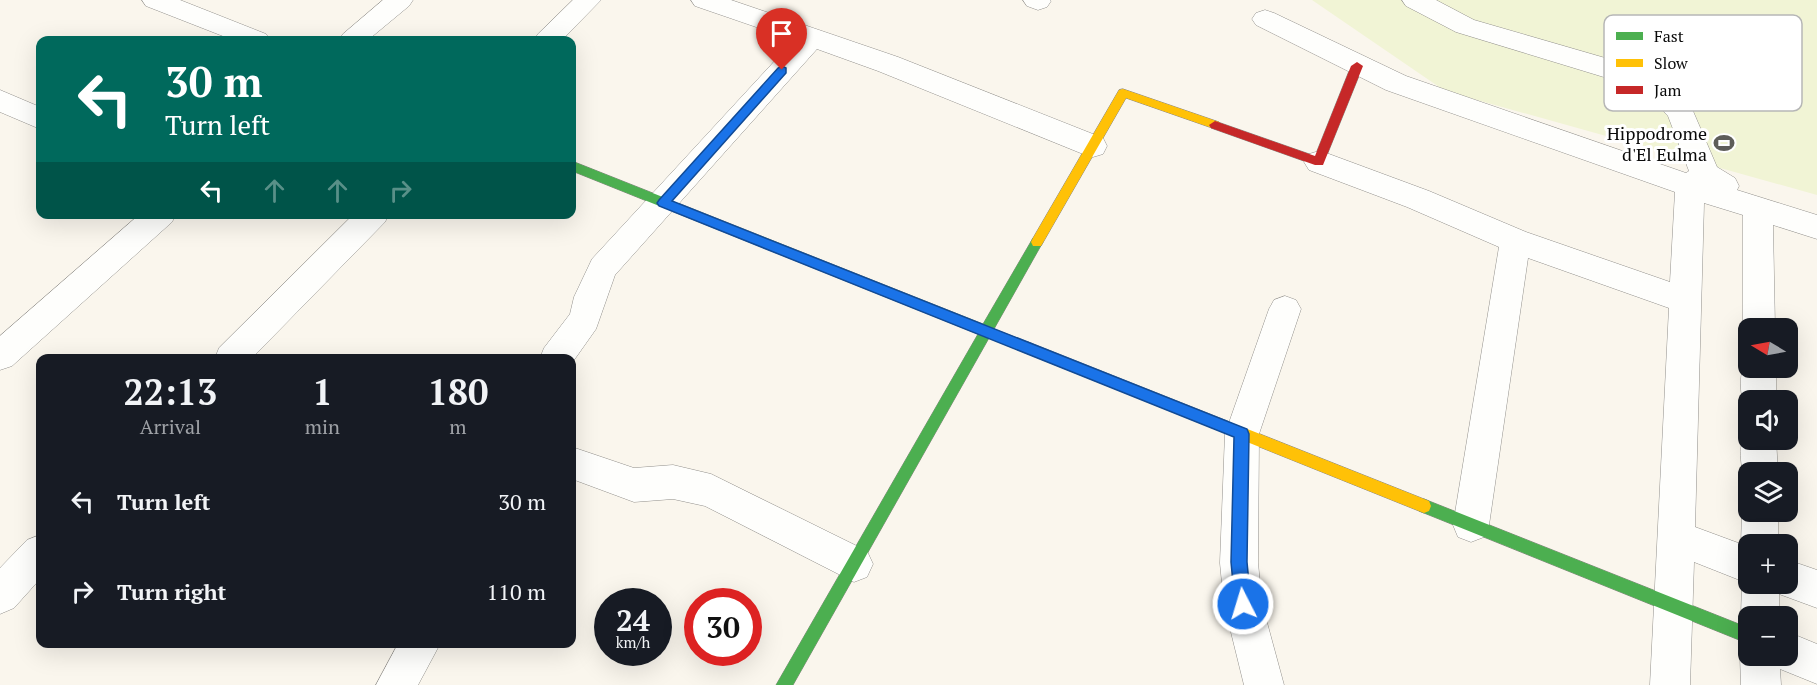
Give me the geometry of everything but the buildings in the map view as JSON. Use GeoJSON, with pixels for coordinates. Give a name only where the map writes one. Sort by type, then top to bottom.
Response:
{"type":"FeatureCollection","features":[{"type":"Feature","properties":{"kind":"street"},"geometry":{"type":"LineString","coordinates":[[155,0],[246,36]]}},
{"type":"Feature","properties":{"kind":"street"},"geometry":{"type":"LineString","coordinates":[[357,36],[400,0]]}},
{"type":"Feature","properties":{"kind":"street"},"geometry":{"type":"LineString","coordinates":[[551,36],[588,0]]}},
{"type":"Feature","properties":{"kind":"street"},"geometry":{"type":"LineString","coordinates":[[704,0],[888,64],[1093,146]]}},
{"type":"Feature","properties":{"kind":"street"},"geometry":{"type":"LineString","coordinates":[[1415,0],[1465,26],[1604,65]]}},
{"type":"Feature","properties":{"kind":"street"},"geometry":{"type":"LineString","coordinates":[[1265,19],[1357,66],[1396,83],[1697,180],[1758,208],[1817,227]]}},
{"type":"Feature","properties":{"kind":"street"},"geometry":{"type":"LineString","coordinates":[[559,354],[585,319],[590,297],[603,268],[812,37]]}},
{"type":"Feature","properties":{"kind":"street"},"geometry":{"type":"LineString","coordinates":[[1319,162],[1357,66]]}},
{"type":"Feature","properties":{"kind":"street"},"geometry":{"type":"LineString","coordinates":[[792,682],[854,564],[1123,93],[1319,162],[1515,241],[1685,300]]}},
{"type":"Feature","properties":{"kind":"street"},"geometry":{"type":"LineString","coordinates":[[0,100],[36,117]]}},
{"type":"Feature","properties":{"kind":"street"},"geometry":{"type":"LineString","coordinates":[[1670,685],[1685,300],[1697,180],[1680,111]]}},
{"type":"Feature","properties":{"kind":"street"},"geometry":{"type":"LineString","coordinates":[[576,168],[1738,632]]}},
{"type":"Feature","properties":{"kind":"street"},"geometry":{"type":"LineString","coordinates":[[1758,208],[1759,318]]}},
{"type":"Feature","properties":{"kind":"street"},"geometry":{"type":"LineString","coordinates":[[3,348],[155,219]]}},
{"type":"Feature","properties":{"kind":"street"},"geometry":{"type":"LineString","coordinates":[[235,354],[369,219]]}},
{"type":"Feature","properties":{"kind":"street"},"geometry":{"type":"LineString","coordinates":[[1471,525],[1515,241]]}},
{"type":"Feature","properties":{"kind":"street"},"geometry":{"type":"LineString","coordinates":[[1264,685],[1243,604],[1239,562],[1242,434],[1285,309]]}},
{"type":"Feature","properties":{"kind":"street"},"geometry":{"type":"LineString","coordinates":[[576,464],[634,485],[673,482],[711,491],[854,564]]}},
{"type":"Feature","properties":{"kind":"street"},"geometry":{"type":"LineString","coordinates":[[1676,538],[1738,560]]}},
{"type":"Feature","properties":{"kind":"street"},"geometry":{"type":"LineString","coordinates":[[0,595],[36,557]]}},
{"type":"Feature","properties":{"kind":"street"},"geometry":{"type":"LineString","coordinates":[[1798,582],[1817,589]]}},
{"type":"Feature","properties":{"kind":"street"},"geometry":{"type":"LineString","coordinates":[[396,685],[418,648]]}},
{"type":"Feature","properties":{"kind":"street"},"geometry":{"type":"LineString","coordinates":[[1798,656],[1817,664]]}},
{"type":"Feature","properties":{"kind":"street"},"geometry":{"type":"LineString","coordinates":[[1760,666],[1761,685]]}},
{"type":"Feature","properties":{"kind":"green space","name":"Hippodrome d'El Eulma"},"geometry":{"type":"Polygon","coordinates":[[[1312,0],[1817,0],[1817,195],[1445,91],[1312,0]]]}},
{"type":"Feature","properties":{"kind":"traffic: fast"},"geometry":{"type":"LineString","coordinates":[[576,168],[1028,348]]}},
{"type":"Feature","properties":{"kind":"traffic: fast"},"geometry":{"type":"LineString","coordinates":[[784,685],[1037,242]]}},
{"type":"Feature","properties":{"kind":"traffic: fast"},"geometry":{"type":"LineString","coordinates":[[1424,506],[1738,632]]}},
{"type":"Feature","properties":{"kind":"traffic: slow"},"geometry":{"type":"LineString","coordinates":[[1037,242],[1123,93],[1215,125]]}},
{"type":"Feature","properties":{"kind":"traffic: slow"},"geometry":{"type":"LineString","coordinates":[[1028,348],[1424,506]]}},
{"type":"Feature","properties":{"kind":"traffic: jam"},"geometry":{"type":"LineString","coordinates":[[1215,125],[1319,162],[1357,66]]}},
{"type":"Feature","properties":{"kind":"place","name":"Hippodrome d'El Eulma"},"geometry":{"type":"Point","coordinates":[1724,143]}},
{"type":"Feature","properties":{"kind":"route"},"geometry":{"type":"LineString","coordinates":[[782,70],[663,203],[1242,434],[1239,562],[1243,604]]}}]}
